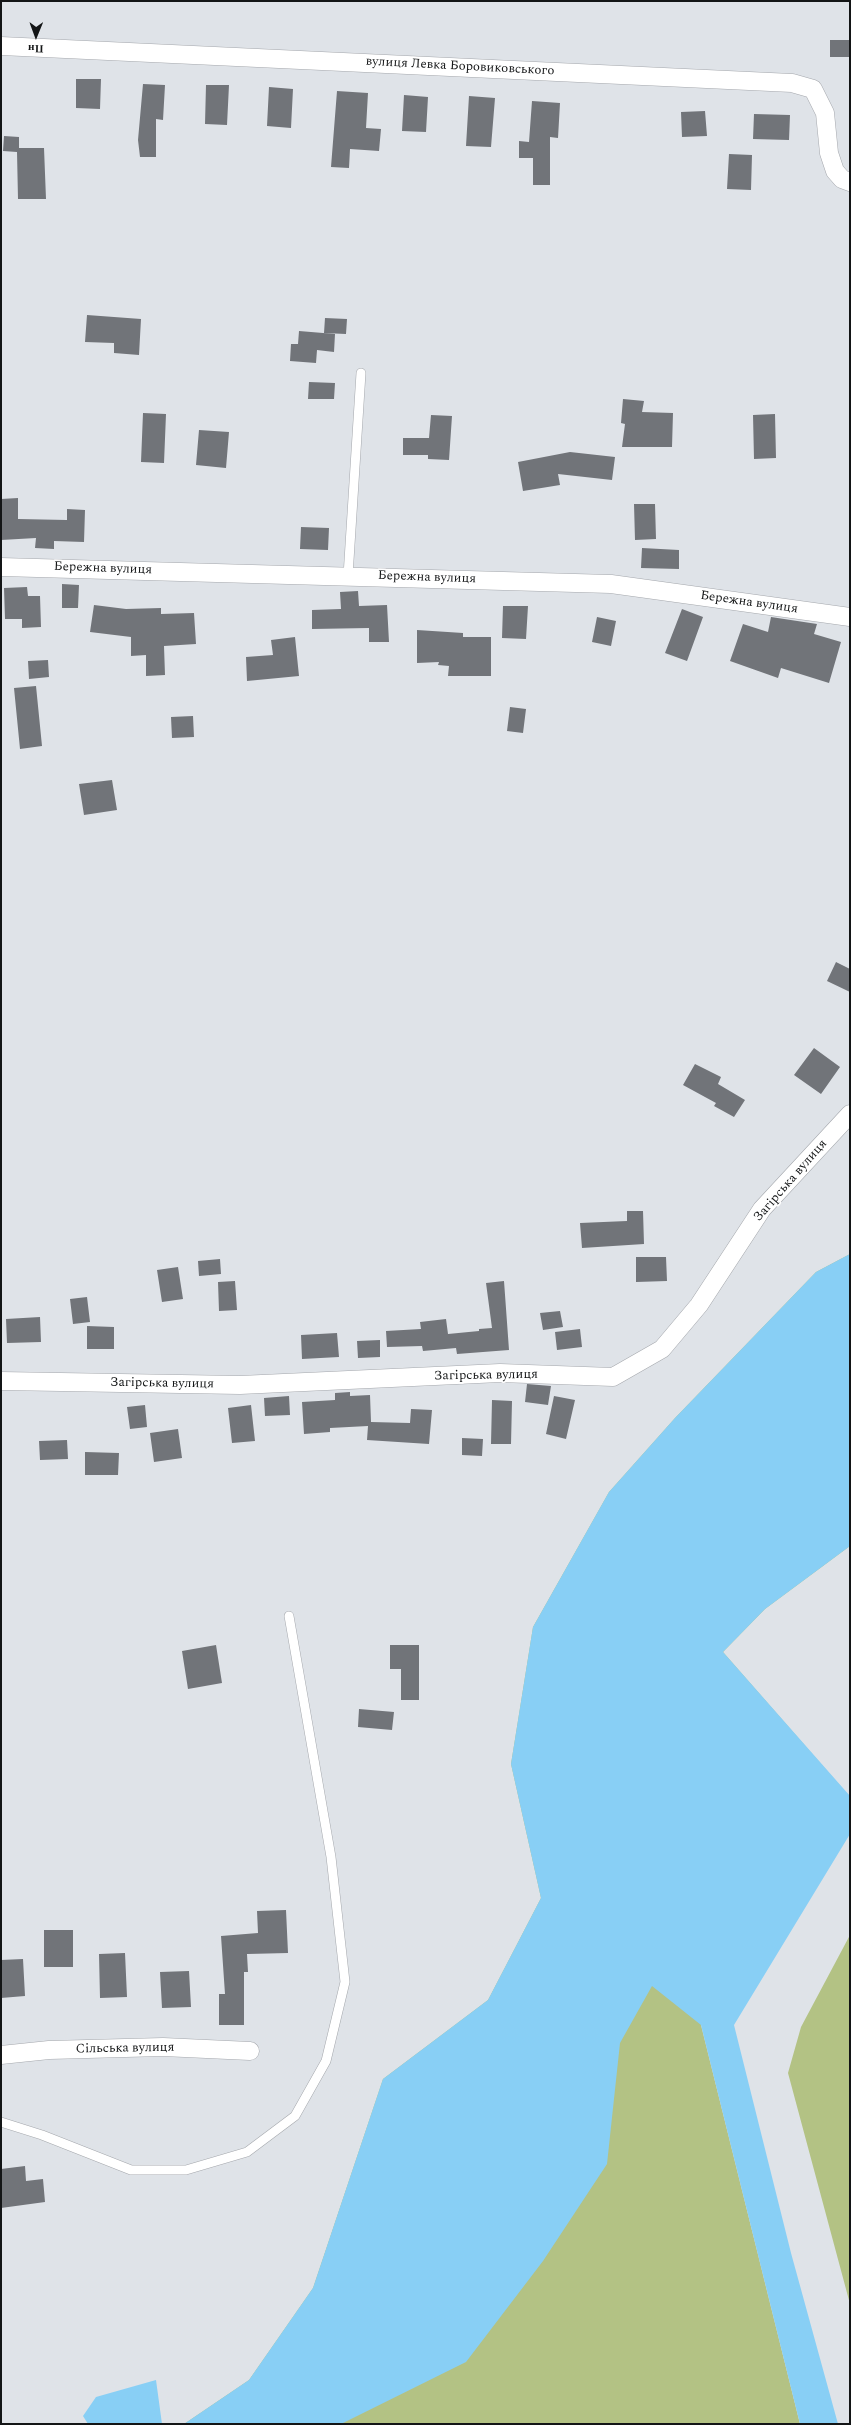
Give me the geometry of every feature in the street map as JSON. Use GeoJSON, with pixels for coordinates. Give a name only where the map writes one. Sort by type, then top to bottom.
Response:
{"type":"FeatureCollection","features":[{"type":"Feature","properties":{"kind":"street","name":"вулиця Левка Боровиковського"},"geometry":{"type":"LineString","coordinates":[[1,46],[792,83],[813,89],[825,112],[829,153],[835,171],[842,179],[850,182]]}},
{"type":"Feature","properties":{"kind":"street","name":"Бережна вулиця"},"geometry":{"type":"LineString","coordinates":[[1,567],[611,584],[850,617]]}},
{"type":"Feature","properties":{"kind":"street","name":"Загірська вулиця"},"geometry":{"type":"LineString","coordinates":[[1,1382],[240,1385],[500,1373],[613,1377],[662,1350],[699,1305],[762,1210],[850,1114]]}},
{"type":"Feature","properties":{"kind":"street","name":"Сільська вулиця"},"geometry":{"type":"LineString","coordinates":[[1,2055],[49,2050],[163,2047],[250,2051]]}},
{"type":"Feature","properties":{"kind":"lane"},"geometry":{"type":"LineString","coordinates":[[348,576],[361,373]]}},
{"type":"Feature","properties":{"kind":"lane"},"geometry":{"type":"LineString","coordinates":[[1,2122],[42,2135],[131,2170],[186,2170],[247,2152],[295,2116],[326,2061],[345,1982],[331,1857],[289,1616]]}},
{"type":"Feature","properties":{"kind":"green space"},"geometry":{"type":"Polygon","coordinates":[[[850,1254],[850,1546],[765,1609],[723,1652],[843,1789],[701,2025],[800,2424],[184,2424],[249,2380],[313,2288],[383,2079],[488,2000],[541,1898],[511,1764],[533,1627],[609,1492],[675,1418],[816,1272],[850,1254]]]}},
{"type":"Feature","properties":{"kind":"green space"},"geometry":{"type":"Polygon","coordinates":[[[850,1935],[850,2304],[788,2073],[801,2027],[850,1935]]]}},
{"type":"Feature","properties":{"kind":"water"},"geometry":{"type":"Polygon","coordinates":[[[850,1254],[850,1546],[765,1609],[723,1652],[850,1796],[850,1834],[734,2025],[791,2253],[838,2424],[800,2424],[701,2025],[652,1986],[620,2043],[607,2164],[543,2261],[466,2362],[341,2424],[184,2424],[249,2380],[313,2288],[383,2079],[488,2000],[541,1898],[511,1764],[533,1627],[609,1492],[675,1418],[816,1272],[850,1254]]]}},
{"type":"Feature","properties":{"kind":"water"},"geometry":{"type":"Polygon","coordinates":[[[156,2380],[162,2424],[88,2424],[83,2416],[96,2397],[156,2380]]]}},
{"type":"Feature","properties":{"kind":"building"},"geometry":{"type":"Polygon","coordinates":[[[830,40],[850,40],[850,57],[830,57],[830,40]]]}},
{"type":"Feature","properties":{"kind":"building"},"geometry":{"type":"Polygon","coordinates":[[[76,79],[101,79],[100,109],[76,108],[76,79]]]}},
{"type":"Feature","properties":{"kind":"building"},"geometry":{"type":"Polygon","coordinates":[[[143,84],[165,85],[163,120],[156,119],[156,157],[140,157],[138,140],[143,84]]]}},
{"type":"Feature","properties":{"kind":"building"},"geometry":{"type":"Polygon","coordinates":[[[206,85],[229,85],[227,125],[205,124],[206,85]]]}},
{"type":"Feature","properties":{"kind":"building"},"geometry":{"type":"Polygon","coordinates":[[[269,87],[293,89],[291,128],[267,126],[269,87]]]}},
{"type":"Feature","properties":{"kind":"building"},"geometry":{"type":"Polygon","coordinates":[[[337,91],[368,93],[366,128],[381,129],[379,151],[350,149],[349,168],[331,167],[337,91]]]}},
{"type":"Feature","properties":{"kind":"building"},"geometry":{"type":"Polygon","coordinates":[[[404,95],[428,97],[426,132],[402,131],[404,95]]]}},
{"type":"Feature","properties":{"kind":"building"},"geometry":{"type":"Polygon","coordinates":[[[469,96],[495,98],[491,147],[466,146],[469,96]]]}},
{"type":"Feature","properties":{"kind":"building"},"geometry":{"type":"Polygon","coordinates":[[[532,101],[560,103],[558,138],[550,137],[550,185],[533,185],[533,158],[519,158],[519,141],[529,142],[532,101]]]}},
{"type":"Feature","properties":{"kind":"building"},"geometry":{"type":"Polygon","coordinates":[[[705,111],[707,136],[682,137],[681,112],[705,111]]]}},
{"type":"Feature","properties":{"kind":"building"},"geometry":{"type":"Polygon","coordinates":[[[754,114],[790,115],[789,140],[753,139],[754,114]]]}},
{"type":"Feature","properties":{"kind":"building"},"geometry":{"type":"Polygon","coordinates":[[[4,136],[19,137],[19,148],[44,148],[46,199],[18,199],[17,152],[3,151],[4,136]]]}},
{"type":"Feature","properties":{"kind":"building"},"geometry":{"type":"Polygon","coordinates":[[[729,154],[752,155],[751,190],[727,189],[729,154]]]}},
{"type":"Feature","properties":{"kind":"building"},"geometry":{"type":"Polygon","coordinates":[[[87,315],[141,319],[139,355],[114,353],[114,343],[85,342],[87,315]]]}},
{"type":"Feature","properties":{"kind":"building"},"geometry":{"type":"Polygon","coordinates":[[[325,318],[347,319],[346,334],[324,333],[325,318]]]}},
{"type":"Feature","properties":{"kind":"building"},"geometry":{"type":"Polygon","coordinates":[[[299,331],[335,334],[334,352],[317,350],[316,363],[290,361],[291,344],[298,344],[299,331]]]}},
{"type":"Feature","properties":{"kind":"building"},"geometry":{"type":"Polygon","coordinates":[[[309,382],[335,383],[334,399],[308,399],[309,382]]]}},
{"type":"Feature","properties":{"kind":"building"},"geometry":{"type":"Polygon","coordinates":[[[623,399],[644,401],[642,412],[673,413],[672,447],[622,447],[625,424],[621,423],[623,399]]]}},
{"type":"Feature","properties":{"kind":"building"},"geometry":{"type":"Polygon","coordinates":[[[143,413],[166,414],[164,463],[141,462],[143,413]]]}},
{"type":"Feature","properties":{"kind":"building"},"geometry":{"type":"Polygon","coordinates":[[[775,414],[776,458],[754,459],[753,415],[775,414]]]}},
{"type":"Feature","properties":{"kind":"building"},"geometry":{"type":"Polygon","coordinates":[[[431,415],[452,416],[449,460],[428,459],[428,455],[403,455],[403,438],[429,438],[431,415]]]}},
{"type":"Feature","properties":{"kind":"building"},"geometry":{"type":"Polygon","coordinates":[[[199,430],[229,432],[226,468],[196,465],[199,430]]]}},
{"type":"Feature","properties":{"kind":"building"},"geometry":{"type":"Polygon","coordinates":[[[570,452],[615,457],[612,480],[558,474],[560,485],[523,491],[518,462],[570,452]]]}},
{"type":"Feature","properties":{"kind":"building"},"geometry":{"type":"Polygon","coordinates":[[[18,498],[18,519],[67,520],[67,509],[85,510],[84,542],[54,541],[54,549],[35,548],[36,538],[1,540],[1,499],[18,498]]]}},
{"type":"Feature","properties":{"kind":"building"},"geometry":{"type":"Polygon","coordinates":[[[634,504],[655,504],[656,539],[635,540],[634,504]]]}},
{"type":"Feature","properties":{"kind":"building"},"geometry":{"type":"Polygon","coordinates":[[[301,527],[329,528],[328,550],[300,549],[301,527]]]}},
{"type":"Feature","properties":{"kind":"building"},"geometry":{"type":"Polygon","coordinates":[[[642,548],[679,550],[679,569],[641,568],[642,548]]]}},
{"type":"Feature","properties":{"kind":"building"},"geometry":{"type":"Polygon","coordinates":[[[62,584],[79,585],[78,608],[62,608],[62,584]]]}},
{"type":"Feature","properties":{"kind":"building"},"geometry":{"type":"Polygon","coordinates":[[[27,587],[28,596],[40,596],[41,627],[22,628],[22,619],[5,619],[4,588],[27,587]]]}},
{"type":"Feature","properties":{"kind":"building"},"geometry":{"type":"Polygon","coordinates":[[[358,591],[359,606],[387,605],[389,642],[369,642],[369,628],[312,629],[312,610],[341,609],[340,592],[358,591]]]}},
{"type":"Feature","properties":{"kind":"building"},"geometry":{"type":"Polygon","coordinates":[[[94,605],[126,609],[161,608],[161,614],[194,613],[196,644],[164,646],[165,675],[146,676],[146,655],[131,656],[131,637],[90,632],[94,605]]]}},
{"type":"Feature","properties":{"kind":"building"},"geometry":{"type":"Polygon","coordinates":[[[503,606],[528,606],[526,639],[502,638],[503,606]]]}},
{"type":"Feature","properties":{"kind":"building"},"geometry":{"type":"Polygon","coordinates":[[[682,609],[703,617],[687,661],[665,653],[682,609]]]}},
{"type":"Feature","properties":{"kind":"building"},"geometry":{"type":"Polygon","coordinates":[[[597,617],[616,621],[611,646],[592,642],[597,617]]]}},
{"type":"Feature","properties":{"kind":"building"},"geometry":{"type":"Polygon","coordinates":[[[771,617],[817,624],[814,634],[841,642],[829,683],[781,668],[778,678],[730,661],[743,624],[768,632],[771,617]]]}},
{"type":"Feature","properties":{"kind":"building"},"geometry":{"type":"Polygon","coordinates":[[[417,630],[463,633],[463,637],[491,637],[491,676],[448,676],[449,666],[438,665],[439,662],[417,663],[417,630]]]}},
{"type":"Feature","properties":{"kind":"building"},"geometry":{"type":"Polygon","coordinates":[[[295,637],[299,676],[247,681],[246,657],[273,655],[271,640],[295,637]]]}},
{"type":"Feature","properties":{"kind":"building"},"geometry":{"type":"Polygon","coordinates":[[[48,660],[49,677],[29,679],[28,661],[48,660]]]}},
{"type":"Feature","properties":{"kind":"building"},"geometry":{"type":"Polygon","coordinates":[[[36,686],[42,746],[20,749],[14,688],[36,686]]]}},
{"type":"Feature","properties":{"kind":"building"},"geometry":{"type":"Polygon","coordinates":[[[510,707],[526,709],[523,733],[507,731],[510,707]]]}},
{"type":"Feature","properties":{"kind":"building"},"geometry":{"type":"Polygon","coordinates":[[[193,716],[194,737],[172,738],[171,717],[193,716]]]}},
{"type":"Feature","properties":{"kind":"building"},"geometry":{"type":"Polygon","coordinates":[[[112,780],[117,810],[84,815],[79,784],[112,780]]]}},
{"type":"Feature","properties":{"kind":"building"},"geometry":{"type":"Polygon","coordinates":[[[836,962],[850,969],[850,992],[827,981],[836,962]]]}},
{"type":"Feature","properties":{"kind":"building"},"geometry":{"type":"Polygon","coordinates":[[[814,1048],[840,1067],[821,1094],[794,1075],[814,1048]]]}},
{"type":"Feature","properties":{"kind":"building"},"geometry":{"type":"Polygon","coordinates":[[[695,1064],[721,1077],[718,1084],[745,1100],[734,1117],[714,1106],[716,1103],[683,1085],[695,1064]]]}},
{"type":"Feature","properties":{"kind":"building"},"geometry":{"type":"Polygon","coordinates":[[[627,1211],[643,1211],[644,1244],[582,1248],[580,1223],[627,1221],[627,1211]]]}},
{"type":"Feature","properties":{"kind":"building"},"geometry":{"type":"Polygon","coordinates":[[[636,1257],[666,1257],[667,1281],[636,1282],[636,1257]]]}},
{"type":"Feature","properties":{"kind":"building"},"geometry":{"type":"Polygon","coordinates":[[[220,1259],[221,1274],[199,1276],[198,1261],[220,1259]]]}},
{"type":"Feature","properties":{"kind":"building"},"geometry":{"type":"Polygon","coordinates":[[[178,1267],[183,1299],[162,1302],[157,1270],[178,1267]]]}},
{"type":"Feature","properties":{"kind":"building"},"geometry":{"type":"Polygon","coordinates":[[[235,1281],[237,1310],[219,1311],[218,1282],[235,1281]]]}},
{"type":"Feature","properties":{"kind":"building"},"geometry":{"type":"Polygon","coordinates":[[[504,1281],[509,1350],[457,1354],[456,1348],[423,1351],[422,1346],[387,1347],[386,1331],[421,1329],[420,1322],[446,1319],[448,1334],[479,1331],[479,1329],[492,1328],[486,1283],[504,1281]]]}},
{"type":"Feature","properties":{"kind":"building"},"geometry":{"type":"Polygon","coordinates":[[[87,1297],[90,1322],[73,1324],[70,1299],[87,1297]]]}},
{"type":"Feature","properties":{"kind":"building"},"geometry":{"type":"Polygon","coordinates":[[[560,1311],[563,1327],[543,1330],[540,1313],[560,1311]]]}},
{"type":"Feature","properties":{"kind":"building"},"geometry":{"type":"Polygon","coordinates":[[[40,1317],[41,1342],[7,1343],[6,1319],[40,1317]]]}},
{"type":"Feature","properties":{"kind":"building"},"geometry":{"type":"Polygon","coordinates":[[[87,1326],[114,1327],[114,1349],[87,1349],[87,1326]]]}},
{"type":"Feature","properties":{"kind":"building"},"geometry":{"type":"Polygon","coordinates":[[[580,1329],[582,1347],[557,1350],[555,1332],[580,1329]]]}},
{"type":"Feature","properties":{"kind":"building"},"geometry":{"type":"Polygon","coordinates":[[[337,1333],[339,1357],[302,1359],[301,1335],[337,1333]]]}},
{"type":"Feature","properties":{"kind":"building"},"geometry":{"type":"Polygon","coordinates":[[[380,1340],[380,1357],[358,1358],[357,1341],[380,1340]]]}},
{"type":"Feature","properties":{"kind":"building"},"geometry":{"type":"Polygon","coordinates":[[[527,1384],[551,1386],[548,1405],[525,1402],[527,1384]]]}},
{"type":"Feature","properties":{"kind":"building"},"geometry":{"type":"Polygon","coordinates":[[[350,1392],[350,1396],[370,1395],[371,1422],[410,1423],[411,1409],[432,1410],[429,1444],[367,1440],[368,1426],[330,1428],[330,1432],[304,1434],[302,1402],[335,1400],[335,1393],[350,1392]]]}},
{"type":"Feature","properties":{"kind":"building"},"geometry":{"type":"Polygon","coordinates":[[[289,1396],[290,1415],[265,1416],[264,1398],[289,1396]]]}},
{"type":"Feature","properties":{"kind":"building"},"geometry":{"type":"Polygon","coordinates":[[[554,1396],[575,1400],[566,1439],[546,1434],[554,1396]]]}},
{"type":"Feature","properties":{"kind":"building"},"geometry":{"type":"Polygon","coordinates":[[[492,1400],[512,1401],[511,1444],[491,1444],[492,1400]]]}},
{"type":"Feature","properties":{"kind":"building"},"geometry":{"type":"Polygon","coordinates":[[[145,1405],[147,1427],[130,1429],[127,1407],[145,1405]]]}},
{"type":"Feature","properties":{"kind":"building"},"geometry":{"type":"Polygon","coordinates":[[[251,1405],[255,1441],[232,1443],[228,1408],[251,1405]]]}},
{"type":"Feature","properties":{"kind":"building"},"geometry":{"type":"Polygon","coordinates":[[[178,1429],[182,1458],[154,1462],[150,1433],[178,1429]]]}},
{"type":"Feature","properties":{"kind":"building"},"geometry":{"type":"Polygon","coordinates":[[[462,1438],[483,1439],[482,1456],[462,1455],[462,1438]]]}},
{"type":"Feature","properties":{"kind":"building"},"geometry":{"type":"Polygon","coordinates":[[[67,1440],[68,1459],[40,1460],[39,1441],[67,1440]]]}},
{"type":"Feature","properties":{"kind":"building"},"geometry":{"type":"Polygon","coordinates":[[[85,1452],[119,1453],[118,1475],[85,1475],[85,1452]]]}},
{"type":"Feature","properties":{"kind":"building"},"geometry":{"type":"Polygon","coordinates":[[[216,1645],[222,1683],[188,1689],[182,1651],[216,1645]]]}},
{"type":"Feature","properties":{"kind":"building"},"geometry":{"type":"Polygon","coordinates":[[[390,1645],[419,1645],[419,1700],[401,1700],[401,1669],[390,1669],[390,1645]]]}},
{"type":"Feature","properties":{"kind":"building"},"geometry":{"type":"Polygon","coordinates":[[[359,1709],[394,1712],[392,1730],[358,1727],[359,1709]]]}},
{"type":"Feature","properties":{"kind":"building"},"geometry":{"type":"Polygon","coordinates":[[[286,1910],[288,1953],[247,1954],[248,1972],[244,1972],[244,2025],[219,2025],[219,1994],[225,1994],[221,1936],[258,1933],[257,1911],[286,1910]]]}},
{"type":"Feature","properties":{"kind":"building"},"geometry":{"type":"Polygon","coordinates":[[[44,1930],[73,1930],[73,1967],[44,1967],[44,1930]]]}},
{"type":"Feature","properties":{"kind":"building"},"geometry":{"type":"Polygon","coordinates":[[[125,1953],[127,1997],[100,1998],[99,1954],[125,1953]]]}},
{"type":"Feature","properties":{"kind":"building"},"geometry":{"type":"Polygon","coordinates":[[[23,1959],[25,1996],[1,1998],[1,1960],[23,1959]]]}},
{"type":"Feature","properties":{"kind":"building"},"geometry":{"type":"Polygon","coordinates":[[[189,1971],[191,2007],[162,2008],[160,1972],[189,1971]]]}},
{"type":"Feature","properties":{"kind":"building"},"geometry":{"type":"Polygon","coordinates":[[[25,2166],[26,2181],[43,2179],[45,2202],[1,2208],[1,2169],[25,2166]]]}}]}
